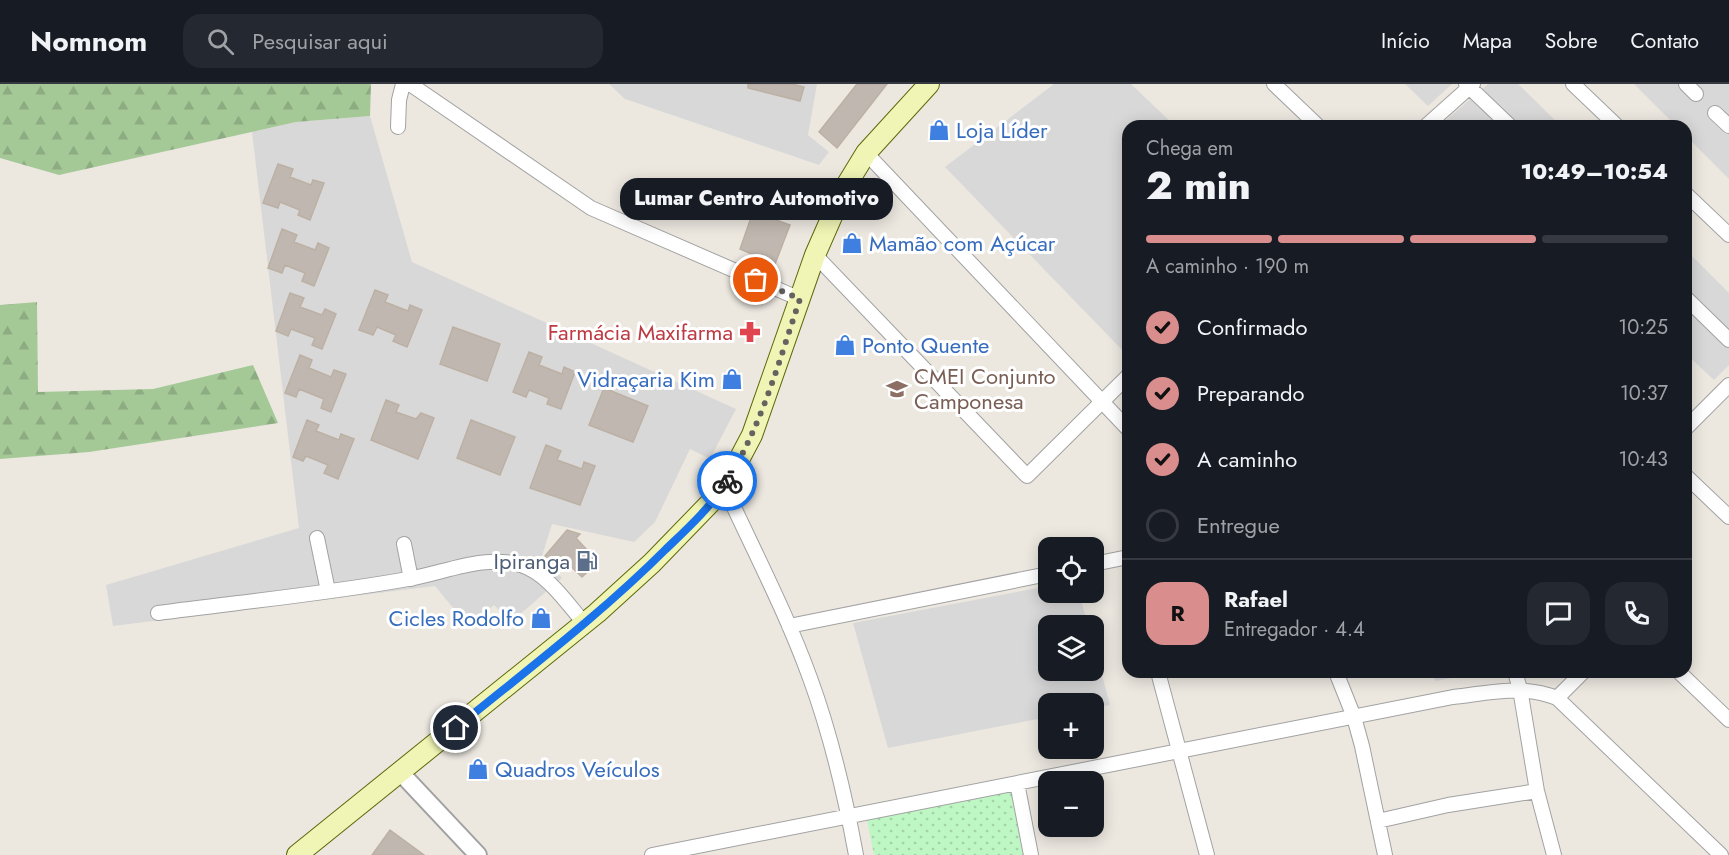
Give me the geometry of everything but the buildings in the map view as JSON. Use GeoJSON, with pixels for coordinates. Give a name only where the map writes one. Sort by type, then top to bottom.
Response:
{"type":"FeatureCollection","features":[{"type":"Feature","properties":{"kind":"main road"},"geometry":{"type":"LineString","coordinates":[[297,855],[584,623],[652,564],[703,512],[724,486],[752,435],[815,255],[837,201],[866,153],[929,84]]}},
{"type":"Feature","properties":{"kind":"street"},"geometry":{"type":"LineString","coordinates":[[398,127],[399,100],[403,84]]}},
{"type":"Feature","properties":{"kind":"street"},"geometry":{"type":"LineString","coordinates":[[410,84],[591,208],[800,299]]}},
{"type":"Feature","properties":{"kind":"street"},"geometry":{"type":"LineString","coordinates":[[1274,84],[1312,120]]}},
{"type":"Feature","properties":{"kind":"street"},"geometry":{"type":"LineString","coordinates":[[1573,84],[1611,120]]}},
{"type":"Feature","properties":{"kind":"street"},"geometry":{"type":"LineString","coordinates":[[1686,84],[1696,94]]}},
{"type":"Feature","properties":{"kind":"street"},"geometry":{"type":"LineString","coordinates":[[1432,120],[1469,85],[1504,120]]}},
{"type":"Feature","properties":{"kind":"street"},"geometry":{"type":"LineString","coordinates":[[1715,113],[1729,126]]}},
{"type":"Feature","properties":{"kind":"street"},"geometry":{"type":"LineString","coordinates":[[866,153],[1122,423]]}},
{"type":"Feature","properties":{"kind":"street"},"geometry":{"type":"LineString","coordinates":[[1692,200],[1729,236]]}},
{"type":"Feature","properties":{"kind":"street"},"geometry":{"type":"LineString","coordinates":[[815,255],[1027,476],[1122,382]]}},
{"type":"Feature","properties":{"kind":"street"},"geometry":{"type":"LineString","coordinates":[[1692,304],[1729,340]]}},
{"type":"Feature","properties":{"kind":"street"},"geometry":{"type":"LineString","coordinates":[[1692,422],[1729,385]]}},
{"type":"Feature","properties":{"kind":"street"},"geometry":{"type":"LineString","coordinates":[[1692,482],[1729,517]]}},
{"type":"Feature","properties":{"kind":"street"},"geometry":{"type":"LineString","coordinates":[[724,486],[789,626],[821,711],[849,816],[856,855]]}},
{"type":"Feature","properties":{"kind":"street"},"geometry":{"type":"LineString","coordinates":[[317,538],[328,591]]}},
{"type":"Feature","properties":{"kind":"street"},"geometry":{"type":"LineString","coordinates":[[404,544],[411,579]]}},
{"type":"Feature","properties":{"kind":"street"},"geometry":{"type":"LineString","coordinates":[[1104,563],[1122,561]]}},
{"type":"Feature","properties":{"kind":"street"},"geometry":{"type":"LineString","coordinates":[[158,614],[411,579],[464,565],[504,562],[522,565],[539,574],[584,623]]}},
{"type":"Feature","properties":{"kind":"street"},"geometry":{"type":"LineString","coordinates":[[789,626],[1038,576]]}},
{"type":"Feature","properties":{"kind":"street"},"geometry":{"type":"LineString","coordinates":[[1160,678],[1207,855]]}},
{"type":"Feature","properties":{"kind":"street"},"geometry":{"type":"LineString","coordinates":[[1338,678],[1354,717],[1385,855]]}},
{"type":"Feature","properties":{"kind":"street"},"geometry":{"type":"LineString","coordinates":[[1517,678],[1537,791],[1554,855]]}},
{"type":"Feature","properties":{"kind":"street"},"geometry":{"type":"LineString","coordinates":[[1557,698],[1577,678]]}},
{"type":"Feature","properties":{"kind":"street"},"geometry":{"type":"LineString","coordinates":[[1685,678],[1729,720]]}},
{"type":"Feature","properties":{"kind":"street"},"geometry":{"type":"LineString","coordinates":[[652,855],[1452,698],[1520,689],[1557,698],[1721,855]]}},
{"type":"Feature","properties":{"kind":"street"},"geometry":{"type":"LineString","coordinates":[[400,772],[478,855]]}},
{"type":"Feature","properties":{"kind":"street"},"geometry":{"type":"LineString","coordinates":[[1017,783],[1031,855]]}},
{"type":"Feature","properties":{"kind":"street"},"geometry":{"type":"LineString","coordinates":[[1378,821],[1448,805],[1537,791]]}},
{"type":"Feature","properties":{"kind":"shaded area"},"geometry":{"type":"Polygon","coordinates":[[[609,84],[817,84],[808,135],[829,152],[819,165],[625,99],[609,84]]]}},
{"type":"Feature","properties":{"kind":"shaded area"},"geometry":{"type":"Polygon","coordinates":[[[1054,84],[1131,84],[1169,120],[1122,120],[1122,350],[945,167],[1054,84]]]}},
{"type":"Feature","properties":{"kind":"shaded area"},"geometry":{"type":"Polygon","coordinates":[[[1405,84],[1452,84],[1428,106],[1405,84]]]}},
{"type":"Feature","properties":{"kind":"shaded area"},"geometry":{"type":"Polygon","coordinates":[[[1488,84],[1518,84],[1555,120],[1446,120],[1488,84]]]}},
{"type":"Feature","properties":{"kind":"shaded area"},"geometry":{"type":"Polygon","coordinates":[[[1634,84],[1729,84],[1729,179],[1692,142],[1692,120],[1670,120],[1634,84]]]}},
{"type":"Feature","properties":{"kind":"shaded area"},"geometry":{"type":"Polygon","coordinates":[[[370,116],[412,262],[736,409],[710,459],[690,449],[655,522],[634,542],[552,524],[542,556],[562,578],[511,622],[494,605],[469,627],[435,586],[113,626],[106,585],[299,528],[252,132],[296,122],[370,116]]]}},
{"type":"Feature","properties":{"kind":"shaded area"},"geometry":{"type":"Polygon","coordinates":[[[1692,256],[1729,293],[1729,365],[1714,380],[1692,360],[1692,256]]]}},
{"type":"Feature","properties":{"kind":"shaded area"},"geometry":{"type":"Polygon","coordinates":[[[1038,588],[1038,603],[1082,603],[1085,615],[1038,615],[1038,681],[1104,681],[1110,705],[1104,706],[1104,693],[1038,693],[1038,719],[888,748],[853,623],[1038,588]]]}},
{"type":"Feature","properties":{"kind":"shaded area"},"geometry":{"type":"Polygon","coordinates":[[[1433,678],[1451,678],[1436,681],[1433,678]]]}},
{"type":"Feature","properties":{"kind":"green space"},"geometry":{"type":"Polygon","coordinates":[[[0,84],[371,84],[370,116],[296,122],[59,175],[0,158],[0,84]]]}},
{"type":"Feature","properties":{"kind":"green space"},"geometry":{"type":"Polygon","coordinates":[[[37,302],[38,392],[153,389],[253,365],[278,423],[89,452],[0,459],[0,305],[37,302]]]}},
{"type":"Feature","properties":{"kind":"green space"},"geometry":{"type":"Polygon","coordinates":[[[1011,792],[1023,855],[874,855],[867,820],[1011,792]]]}},
{"type":"Feature","properties":{"kind":"way so far"},"geometry":{"type":"LineString","coordinates":[[727,481],[744,453],[761,414],[800,299],[756,280]]}},
{"type":"Feature","properties":{"kind":"place","name":"Loja Líder"},"geometry":{"type":"Point","coordinates":[939,130]}},
{"type":"Feature","properties":{"kind":"place","name":"Mamão com Açúcar"},"geometry":{"type":"Point","coordinates":[852,243]}},
{"type":"Feature","properties":{"kind":"place","name":"Lumar Centro Automotivo"},"geometry":{"type":"Point","coordinates":[756,280]}},
{"type":"Feature","properties":{"kind":"place","name":"Farmácia Maxifarma"},"geometry":{"type":"Point","coordinates":[750,332]}},
{"type":"Feature","properties":{"kind":"place","name":"Ponto Quente"},"geometry":{"type":"Point","coordinates":[845,345]}},
{"type":"Feature","properties":{"kind":"place","name":"Vidraçaria Kim"},"geometry":{"type":"Point","coordinates":[732,379]}},
{"type":"Feature","properties":{"kind":"place","name":"CMEI Conjunto Camponesa"},"geometry":{"type":"Point","coordinates":[897,389]}},
{"type":"Feature","properties":{"kind":"place","name":"Ipiranga"},"geometry":{"type":"Point","coordinates":[587,561]}},
{"type":"Feature","properties":{"kind":"place","name":"Cicles Rodolfo"},"geometry":{"type":"Point","coordinates":[541,618]}},
{"type":"Feature","properties":{"kind":"place","name":"Quadros Veículos"},"geometry":{"type":"Point","coordinates":[478,769]}},
{"type":"Feature","properties":{"kind":"route"},"geometry":{"type":"LineString","coordinates":[[456,728],[640,575],[703,512],[727,481]]}}]}
